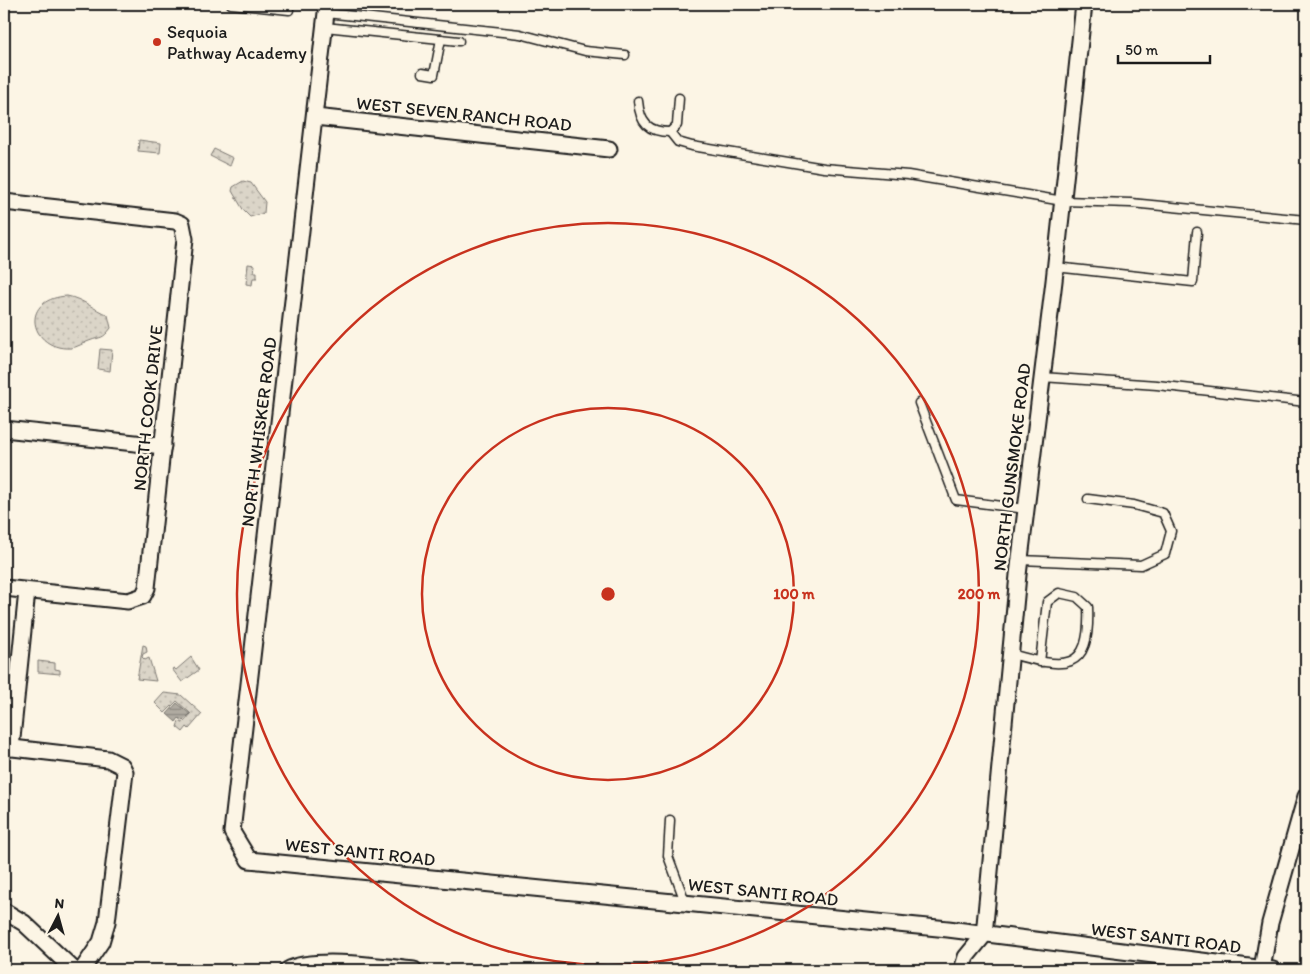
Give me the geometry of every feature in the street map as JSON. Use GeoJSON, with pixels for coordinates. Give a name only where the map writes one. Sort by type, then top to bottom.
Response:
{"type":"FeatureCollection","features":[{"type":"Feature","properties":{"kind":"street","name":"NORTH GUNSMOKE ROAD"},"geometry":{"type":"LineString","coordinates":[[984,935],[1020,560],[1056,267],[1084,4]]}},
{"type":"Feature","properties":{"kind":"street","name":"NORTH WHISKER ROAD"},"geometry":{"type":"LineString","coordinates":[[249,860],[232,832],[326,14]]}},
{"type":"Feature","properties":{"kind":"street","name":"WEST SEVEN RANCH ROAD"},"geometry":{"type":"LineString","coordinates":[[315,117],[609,149]]}},
{"type":"Feature","properties":{"kind":"street","name":"NORTH COOK DRIVE"},"geometry":{"type":"LineString","coordinates":[[4,202],[165,219],[182,224],[185,239],[149,581],[143,596],[128,602],[27,591]]}},
{"type":"Feature","properties":{"kind":"street"},"geometry":{"type":"LineString","coordinates":[[4,429],[163,446]]}},
{"type":"Feature","properties":{"kind":"street"},"geometry":{"type":"LineString","coordinates":[[4,588],[27,591],[7,748],[108,758],[122,766],[126,779],[111,905],[101,942],[82,970]]}},
{"type":"Feature","properties":{"kind":"street"},"geometry":{"type":"LineString","coordinates":[[1267,970],[1270,923],[1306,796]]}},
{"type":"Feature","properties":{"kind":"street","name":"WEST SANTI ROAD"},"geometry":{"type":"LineString","coordinates":[[249,860],[948,929],[1267,970]]}},
{"type":"Feature","properties":{"kind":"street"},"geometry":{"type":"LineString","coordinates":[[4,911],[24,923],[74,970]]}},
{"type":"Feature","properties":{"kind":"street"},"geometry":{"type":"LineString","coordinates":[[962,970],[966,957],[984,935]]}},
{"type":"Feature","properties":{"kind":"street"},"geometry":{"type":"LineString","coordinates":[[288,970],[304,965],[334,964],[414,970]]}},
{"type":"Feature","properties":{"kind":"lane"},"geometry":{"type":"LineString","coordinates":[[231,4],[288,10]]}},
{"type":"Feature","properties":{"kind":"lane"},"geometry":{"type":"LineString","coordinates":[[326,14],[440,39],[460,41]]}},
{"type":"Feature","properties":{"kind":"lane"},"geometry":{"type":"LineString","coordinates":[[326,14],[520,34],[585,51],[624,55]]}},
{"type":"Feature","properties":{"kind":"lane"},"geometry":{"type":"LineString","coordinates":[[422,73],[434,75],[440,39]]}},
{"type":"Feature","properties":{"kind":"lane"},"geometry":{"type":"LineString","coordinates":[[670,132],[677,125],[679,98]]}},
{"type":"Feature","properties":{"kind":"lane"},"geometry":{"type":"LineString","coordinates":[[638,102],[642,123],[649,129],[670,132],[678,142],[692,146],[824,168],[908,175],[1063,201],[1131,203],[1306,220]]}},
{"type":"Feature","properties":{"kind":"lane"},"geometry":{"type":"LineString","coordinates":[[1056,267],[1193,282],[1197,232]]}},
{"type":"Feature","properties":{"kind":"lane"},"geometry":{"type":"LineString","coordinates":[[1042,378],[1157,385],[1306,402]]}},
{"type":"Feature","properties":{"kind":"lane"},"geometry":{"type":"LineString","coordinates":[[919,403],[956,500],[1026,509]]}},
{"type":"Feature","properties":{"kind":"lane"},"geometry":{"type":"LineString","coordinates":[[1020,560],[1141,564],[1165,554],[1171,531],[1163,512],[1134,505],[1088,500]]}},
{"type":"Feature","properties":{"kind":"lane"},"geometry":{"type":"LineString","coordinates":[[1011,654],[1040,662],[1065,664],[1077,658],[1086,648],[1089,623],[1088,607],[1078,597],[1059,594],[1047,602],[1040,662]]}},
{"type":"Feature","properties":{"kind":"lane"},"geometry":{"type":"LineString","coordinates":[[670,820],[668,856],[686,904]]}},
{"type":"Feature","properties":{"kind":"shaded area"},"geometry":{"type":"Polygon","coordinates":[[[139,140],[161,143],[160,153],[138,151],[139,140]]]}},
{"type":"Feature","properties":{"kind":"shaded area"},"geometry":{"type":"Polygon","coordinates":[[[214,149],[233,158],[230,166],[210,156],[214,149]]]}},
{"type":"Feature","properties":{"kind":"shaded area"},"geometry":{"type":"Polygon","coordinates":[[[243,181],[251,183],[265,202],[264,213],[250,217],[244,211],[232,191],[233,187],[243,181]]]}},
{"type":"Feature","properties":{"kind":"shaded area"},"geometry":{"type":"Polygon","coordinates":[[[248,264],[255,265],[254,272],[257,272],[257,278],[253,278],[252,285],[246,284],[248,264]]]}},
{"type":"Feature","properties":{"kind":"shaded area"},"geometry":{"type":"Polygon","coordinates":[[[67,296],[78,299],[108,315],[111,328],[106,334],[71,348],[57,347],[46,342],[39,334],[35,324],[36,315],[41,306],[51,299],[67,296]]]}},
{"type":"Feature","properties":{"kind":"shaded area"},"geometry":{"type":"Polygon","coordinates":[[[100,349],[112,350],[110,371],[98,369],[100,349]]]}},
{"type":"Feature","properties":{"kind":"shaded area"},"geometry":{"type":"Polygon","coordinates":[[[143,645],[146,646],[147,652],[142,657],[145,660],[149,658],[156,681],[137,679],[143,645]]]}},
{"type":"Feature","properties":{"kind":"shaded area"},"geometry":{"type":"Polygon","coordinates":[[[191,657],[199,670],[182,682],[172,669],[176,670],[191,657]]]}},
{"type":"Feature","properties":{"kind":"shaded area"},"geometry":{"type":"Polygon","coordinates":[[[38,661],[55,663],[55,669],[60,670],[60,674],[38,672],[38,661]]]}},
{"type":"Feature","properties":{"kind":"shaded area"},"geometry":{"type":"Polygon","coordinates":[[[164,693],[181,695],[202,714],[189,729],[187,727],[183,732],[177,727],[179,721],[183,723],[191,714],[177,701],[165,713],[155,703],[164,693]]]}},
{"type":"Feature","properties":{"kind":"shaded area"},"geometry":{"type":"Polygon","coordinates":[[[177,703],[190,714],[183,721],[179,718],[176,722],[167,714],[177,703]]]}},
{"type":"Feature","properties":{"kind":"place","name":"Sequoia Pathway Academy"},"geometry":{"type":"Point","coordinates":[157,42]}}]}
